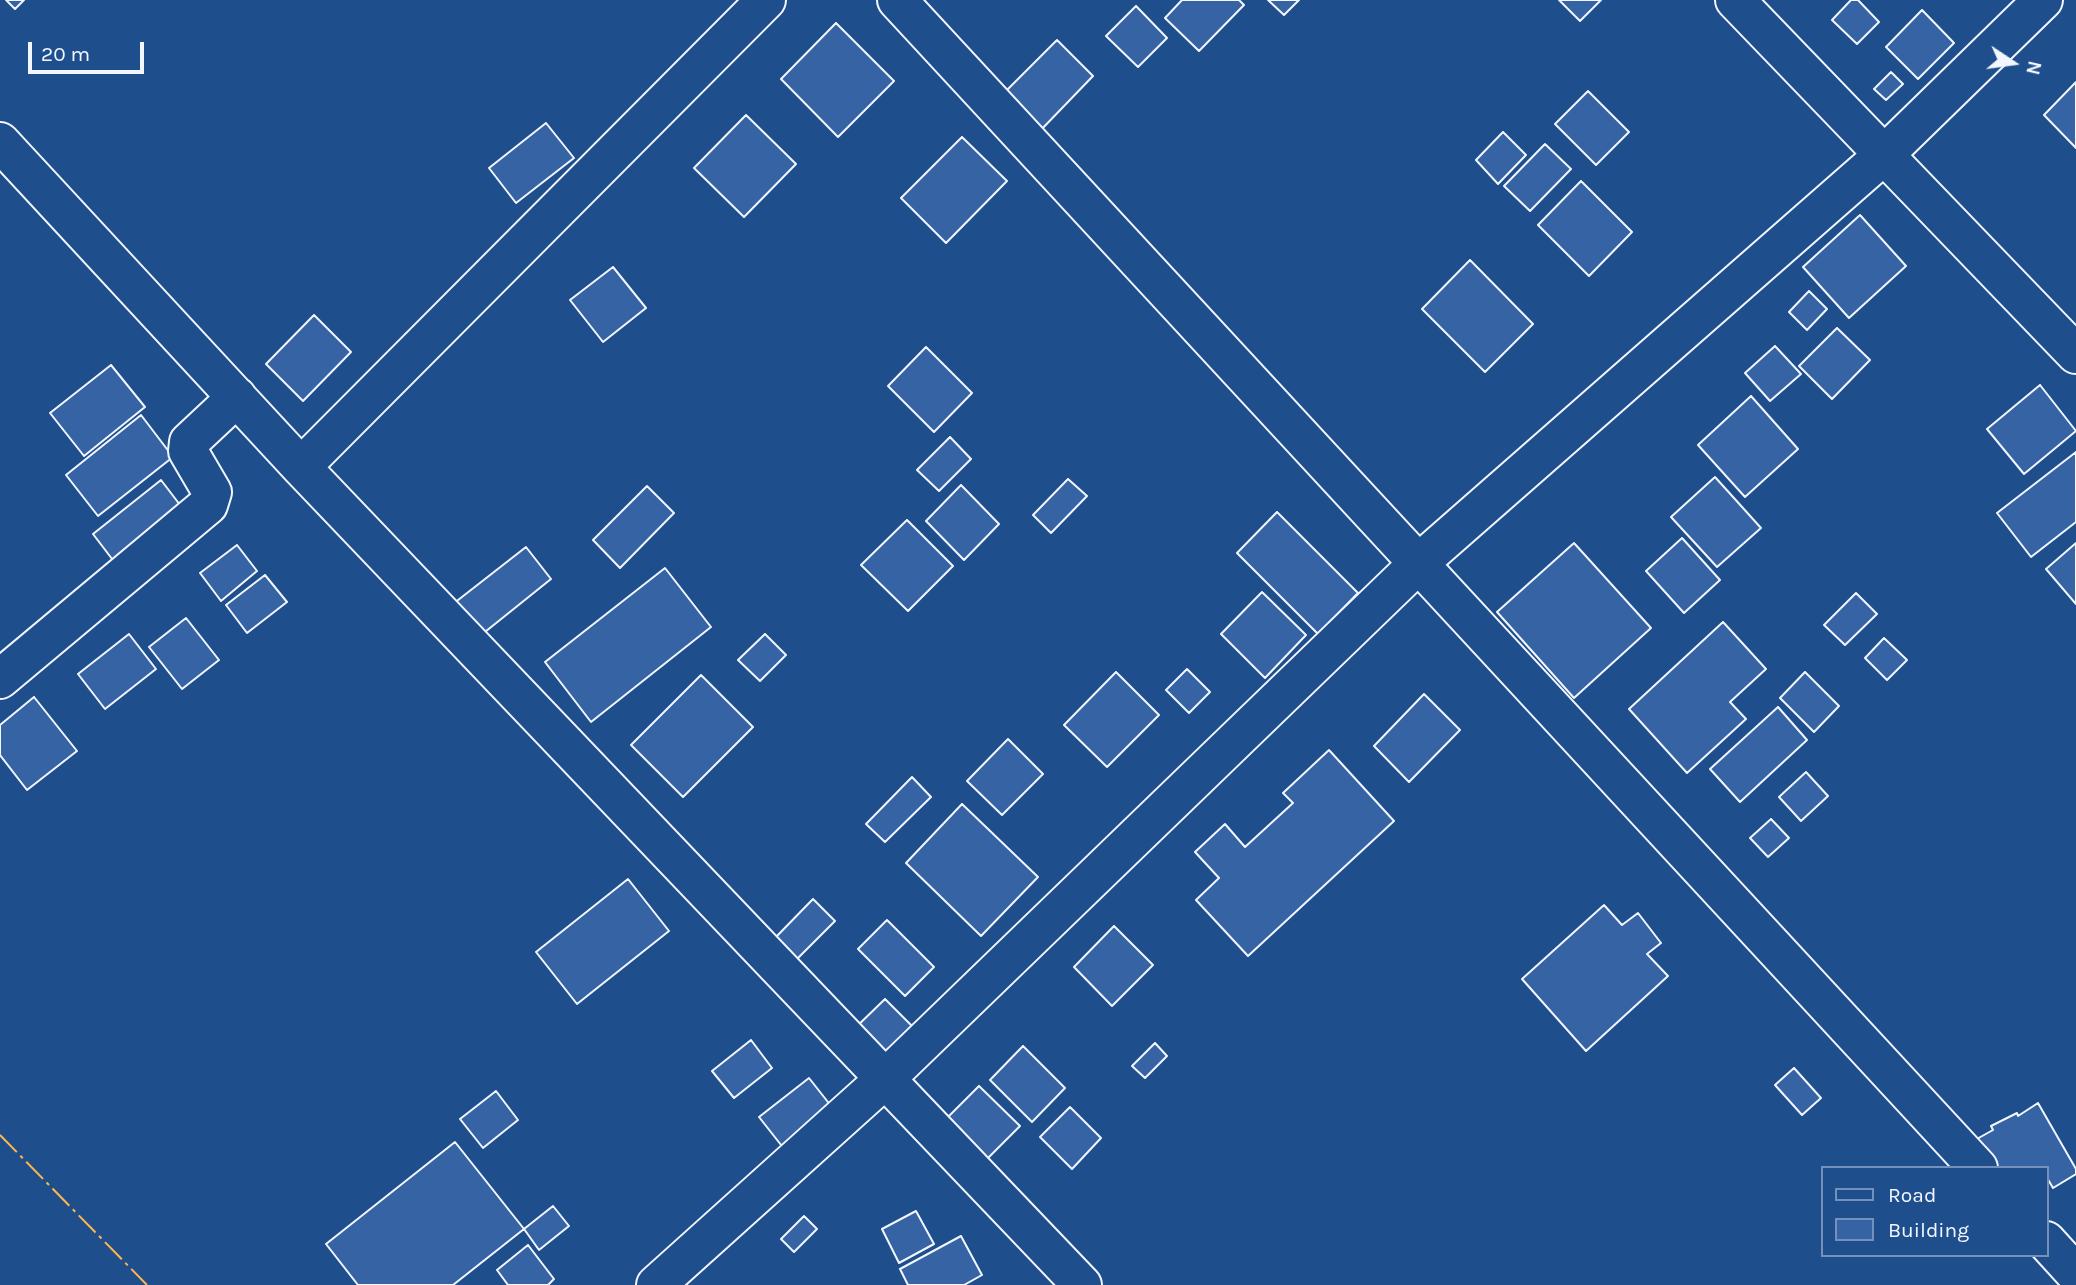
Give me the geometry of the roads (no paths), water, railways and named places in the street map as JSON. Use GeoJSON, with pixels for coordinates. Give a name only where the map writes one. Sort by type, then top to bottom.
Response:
{"type":"FeatureCollection","features":[{"type":"Feature","properties":{"kind":"street"},"geometry":{"type":"LineString","coordinates":[[301,467],[766,0]]}},
{"type":"Feature","properties":{"kind":"street"},"geometry":{"type":"LineString","coordinates":[[897,0],[1976,1166]]}},
{"type":"Feature","properties":{"kind":"street"},"geometry":{"type":"LineString","coordinates":[[1735,0],[2076,354]]}},
{"type":"Feature","properties":{"kind":"street"},"geometry":{"type":"LineString","coordinates":[[656,1285],[885,1079],[1420,562],[1885,154],[2043,0]]}},
{"type":"Feature","properties":{"kind":"street"},"geometry":{"type":"LineString","coordinates":[[0,142],[301,467],[1082,1285]]}},
{"type":"Feature","properties":{"kind":"street"},"geometry":{"type":"LineString","coordinates":[[0,679],[208,505],[212,492],[188,451],[188,442],[237,397]]}},
{"type":"Feature","properties":{"kind":"street"},"geometry":{"type":"LineString","coordinates":[[2048,1243],[2076,1274]]}}]}
